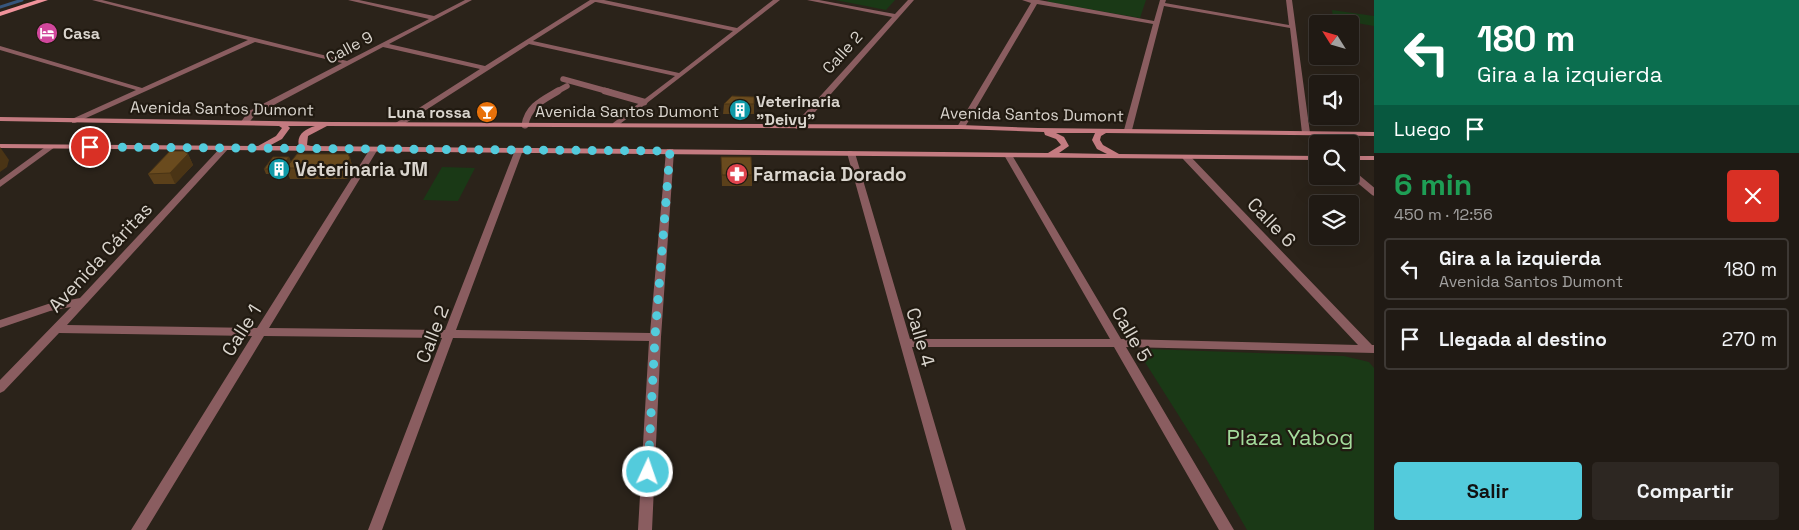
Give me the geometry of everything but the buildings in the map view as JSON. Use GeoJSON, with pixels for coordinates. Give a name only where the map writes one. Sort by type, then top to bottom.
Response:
{"type":"FeatureCollection","features":[{"type":"Feature","properties":{"kind":"main road"},"geometry":{"type":"LineString","coordinates":[[0,14],[44,0]]}},
{"type":"Feature","properties":{"kind":"main road","name":"Avenida Santos Dumont"},"geometry":{"type":"LineString","coordinates":[[0,119],[525,126],[797,126],[1374,134]]}},
{"type":"Feature","properties":{"kind":"main road"},"geometry":{"type":"LineString","coordinates":[[249,148],[263,146],[284,134],[286,128],[282,123]]}},
{"type":"Feature","properties":{"kind":"main road"},"geometry":{"type":"LineString","coordinates":[[310,149],[303,146],[304,135],[321,126],[332,124]]}},
{"type":"Feature","properties":{"kind":"main road"},"geometry":{"type":"LineString","coordinates":[[1038,130],[1057,135],[1063,140],[1065,146],[1050,155]]}},
{"type":"Feature","properties":{"kind":"main road"},"geometry":{"type":"LineString","coordinates":[[1104,131],[1097,135],[1096,140],[1100,147],[1122,158]]}},
{"type":"Feature","properties":{"kind":"main road"},"geometry":{"type":"LineString","coordinates":[[0,146],[1050,155],[1122,158],[1309,158]]}},
{"type":"Feature","properties":{"kind":"main road"},"geometry":{"type":"LineString","coordinates":[[1359,158],[1374,158]]}},
{"type":"Feature","properties":{"kind":"street"},"geometry":{"type":"LineString","coordinates":[[95,0],[349,63]]}},
{"type":"Feature","properties":{"kind":"street"},"geometry":{"type":"LineString","coordinates":[[351,0],[434,18]]}},
{"type":"Feature","properties":{"kind":"street","name":"Calle 9"},"geometry":{"type":"LineString","coordinates":[[244,123],[252,113],[469,0]]}},
{"type":"Feature","properties":{"kind":"street"},"geometry":{"type":"LineString","coordinates":[[398,124],[595,0],[739,30]]}},
{"type":"Feature","properties":{"kind":"street"},"geometry":{"type":"LineString","coordinates":[[616,125],[777,0]]}},
{"type":"Feature","properties":{"kind":"street"},"geometry":{"type":"LineString","coordinates":[[810,0],[897,16]]}},
{"type":"Feature","properties":{"kind":"street","name":"Calle 2"},"geometry":{"type":"LineString","coordinates":[[797,126],[911,0]]}},
{"type":"Feature","properties":{"kind":"street"},"geometry":{"type":"LineString","coordinates":[[1025,0],[1157,23]]}},
{"type":"Feature","properties":{"kind":"street"},"geometry":{"type":"LineString","coordinates":[[1289,0],[1306,133]]}},
{"type":"Feature","properties":{"kind":"street"},"geometry":{"type":"LineString","coordinates":[[961,128],[1036,1]]}},
{"type":"Feature","properties":{"kind":"street"},"geometry":{"type":"LineString","coordinates":[[1128,130],[1162,2],[1292,27]]}},
{"type":"Feature","properties":{"kind":"street"},"geometry":{"type":"LineString","coordinates":[[75,121],[255,39]]}},
{"type":"Feature","properties":{"kind":"street"},"geometry":{"type":"LineString","coordinates":[[528,42],[681,75]]}},
{"type":"Feature","properties":{"kind":"street"},"geometry":{"type":"LineString","coordinates":[[382,45],[486,68]]}},
{"type":"Feature","properties":{"kind":"street"},"geometry":{"type":"LineString","coordinates":[[0,48],[143,90]]}},
{"type":"Feature","properties":{"kind":"street"},"geometry":{"type":"LineString","coordinates":[[0,184],[51,147]]}},
{"type":"Feature","properties":{"kind":"street","name":"Avenida Cáritas"},"geometry":{"type":"LineString","coordinates":[[0,388],[58,329],[225,148]]}},
{"type":"Feature","properties":{"kind":"street","name":"Calle 1"},"geometry":{"type":"LineString","coordinates":[[138,530],[374,149]]}},
{"type":"Feature","properties":{"kind":"street","name":"Calle 2"},"geometry":{"type":"LineString","coordinates":[[375,530],[519,150]]}},
{"type":"Feature","properties":{"kind":"street"},"geometry":{"type":"LineString","coordinates":[[645,530],[655,337],[670,151]]}},
{"type":"Feature","properties":{"kind":"street","name":"Calle 4"},"geometry":{"type":"LineString","coordinates":[[851,153],[959,530]]}},
{"type":"Feature","properties":{"kind":"street","name":"Calle 5"},"geometry":{"type":"LineString","coordinates":[[1008,155],[1227,530]]}},
{"type":"Feature","properties":{"kind":"street","name":"Calle 6"},"geometry":{"type":"LineString","coordinates":[[1186,157],[1372,351]]}},
{"type":"Feature","properties":{"kind":"street"},"geometry":{"type":"LineString","coordinates":[[0,324],[48,308],[81,302]]}},
{"type":"Feature","properties":{"kind":"street"},"geometry":{"type":"LineString","coordinates":[[58,329],[655,337]]}},
{"type":"Feature","properties":{"kind":"street"},"geometry":{"type":"LineString","coordinates":[[905,343],[1117,343],[1372,351]]}},
{"type":"Feature","properties":{"kind":"lane"},"geometry":{"type":"LineString","coordinates":[[562,79],[644,102]]}},
{"type":"Feature","properties":{"kind":"lane"},"geometry":{"type":"LineString","coordinates":[[525,126],[527,114],[536,104],[567,86]]}},
{"type":"Feature","properties":{"kind":"lane"},"geometry":{"type":"LineString","coordinates":[[1359,180],[1374,192]]}},
{"type":"Feature","properties":{"kind":"green space"},"geometry":{"type":"Polygon","coordinates":[[[835,0],[895,0],[886,10],[835,0]]]}},
{"type":"Feature","properties":{"kind":"green space"},"geometry":{"type":"Polygon","coordinates":[[[1048,0],[1146,0],[1140,18],[1047,2],[1048,0]]]}},
{"type":"Feature","properties":{"kind":"green space"},"geometry":{"type":"Polygon","coordinates":[[[1332,10],[1374,16],[1374,26],[1359,23],[1359,15],[1333,15],[1332,10]]]}},
{"type":"Feature","properties":{"kind":"green space"},"geometry":{"type":"Polygon","coordinates":[[[442,167],[475,168],[458,201],[423,200],[442,167]]]}},
{"type":"Feature","properties":{"kind":"green space","name":"Plaza Yabog"},"geometry":{"type":"Polygon","coordinates":[[[1149,349],[1344,356],[1369,362],[1374,368],[1374,530],[1247,530],[1208,462],[1143,359],[1142,353],[1149,349]]]}},
{"type":"Feature","properties":{"kind":"waterway"},"geometry":{"type":"LineString","coordinates":[[0,7],[22,0]]}},
{"type":"Feature","properties":{"kind":"place","name":"Casa"},"geometry":{"type":"Point","coordinates":[47,33]}},
{"type":"Feature","properties":{"kind":"place","name":"Veterinaria \"Deivy\""},"geometry":{"type":"Point","coordinates":[740,110]}},
{"type":"Feature","properties":{"kind":"place","name":"Luna rossa"},"geometry":{"type":"Point","coordinates":[487,112]}},
{"type":"Feature","properties":{"kind":"place","name":"Veterinaria JM"},"geometry":{"type":"Point","coordinates":[279,169]}},
{"type":"Feature","properties":{"kind":"place","name":"Farmacia Dorado"},"geometry":{"type":"Point","coordinates":[737,174]}},
{"type":"Feature","properties":{"kind":"route"},"geometry":{"type":"LineString","coordinates":[[90,147],[670,151],[655,337],[648,472]]}}]}
